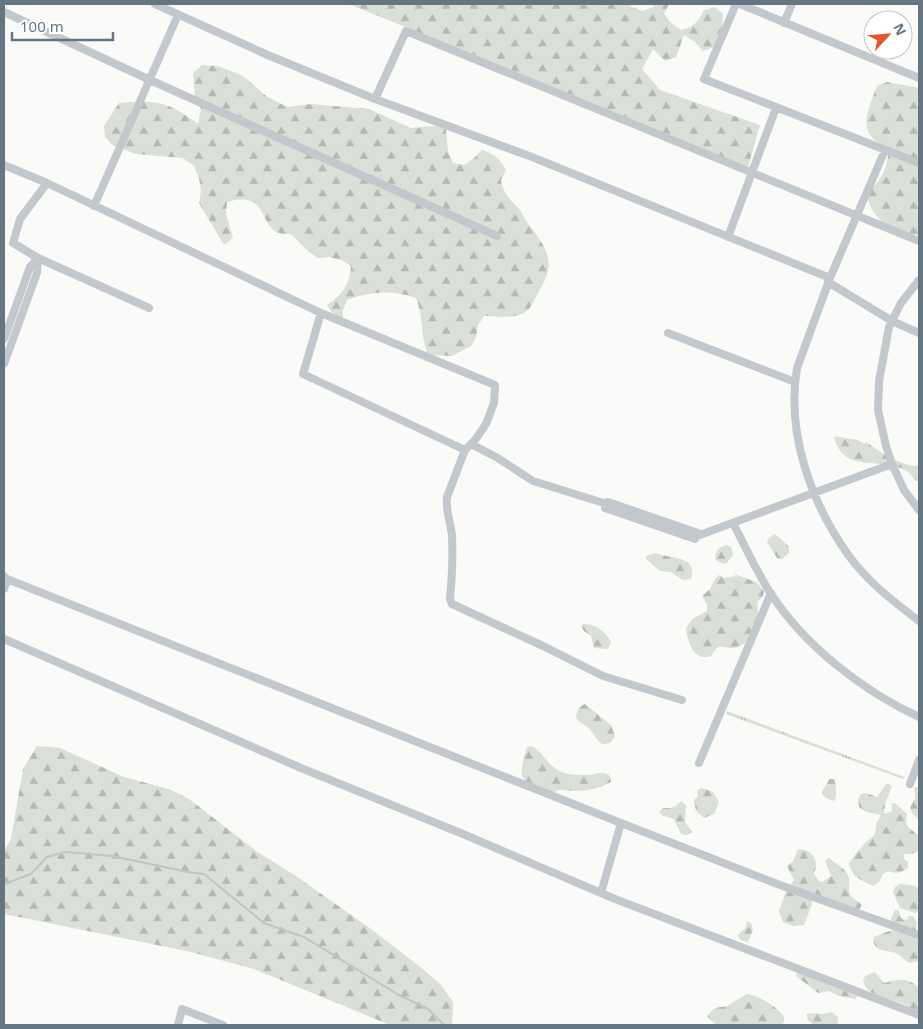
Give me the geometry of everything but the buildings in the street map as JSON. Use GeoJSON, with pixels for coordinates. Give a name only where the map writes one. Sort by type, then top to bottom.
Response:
{"type":"FeatureCollection","features":[{"type":"Feature","properties":{"kind":"street"},"geometry":{"type":"LineString","coordinates":[[10,4],[5,12],[150,80],[496,236]]}},
{"type":"Feature","properties":{"kind":"street"},"geometry":{"type":"LineString","coordinates":[[155,4],[270,56],[375,99],[532,157],[829,280],[892,321],[919,333]]}},
{"type":"Feature","properties":{"kind":"street"},"geometry":{"type":"LineString","coordinates":[[919,78],[738,4],[704,79],[919,164]]}},
{"type":"Feature","properties":{"kind":"street"},"geometry":{"type":"LineString","coordinates":[[784,23],[792,4]]}},
{"type":"Feature","properties":{"kind":"street"},"geometry":{"type":"LineString","coordinates":[[94,206],[178,15]]}},
{"type":"Feature","properties":{"kind":"street"},"geometry":{"type":"LineString","coordinates":[[375,99],[406,32],[919,241]]}},
{"type":"Feature","properties":{"kind":"street"},"geometry":{"type":"LineString","coordinates":[[728,237],[776,108]]}},
{"type":"Feature","properties":{"kind":"street"},"geometry":{"type":"LineString","coordinates":[[884,150],[829,280],[797,368],[795,382],[796,415],[800,448],[808,478],[826,518],[850,557],[882,591],[919,621]]}},
{"type":"Feature","properties":{"kind":"street"},"geometry":{"type":"LineString","coordinates":[[4,165],[47,183],[321,313],[495,385],[494,403],[486,424],[481,433],[468,447],[447,497],[446,504],[452,534],[453,564],[450,599],[452,604],[603,676],[682,700]]}},
{"type":"Feature","properties":{"kind":"street"},"geometry":{"type":"LineString","coordinates":[[13,243],[20,219],[47,183]]}},
{"type":"Feature","properties":{"kind":"street"},"geometry":{"type":"LineString","coordinates":[[4,239],[38,258],[149,308]]}},
{"type":"Feature","properties":{"kind":"street"},"geometry":{"type":"LineString","coordinates":[[4,339],[30,267],[38,258]]}},
{"type":"Feature","properties":{"kind":"street"},"geometry":{"type":"LineString","coordinates":[[4,364],[38,273],[38,258]]}},
{"type":"Feature","properties":{"kind":"street"},"geometry":{"type":"LineString","coordinates":[[919,280],[901,302],[884,345],[879,381],[878,410],[892,464],[904,490],[919,510]]}},
{"type":"Feature","properties":{"kind":"street"},"geometry":{"type":"LineString","coordinates":[[321,313],[303,374],[468,447],[496,457],[533,481],[697,536],[892,464]]}},
{"type":"Feature","properties":{"kind":"street"},"geometry":{"type":"LineString","coordinates":[[668,333],[795,382]]}},
{"type":"Feature","properties":{"kind":"street"},"geometry":{"type":"LineString","coordinates":[[733,522],[771,593],[788,617],[815,645],[850,676],[874,693],[919,717]]}},
{"type":"Feature","properties":{"kind":"street"},"geometry":{"type":"LineString","coordinates":[[4,589],[6,578],[621,823],[780,885],[919,936]]}},
{"type":"Feature","properties":{"kind":"street"},"geometry":{"type":"LineString","coordinates":[[699,763],[771,593]]}},
{"type":"Feature","properties":{"kind":"street"},"geometry":{"type":"LineString","coordinates":[[4,639],[300,768],[463,834],[601,894],[919,1016]]}},
{"type":"Feature","properties":{"kind":"street"},"geometry":{"type":"LineString","coordinates":[[910,784],[919,760]]}},
{"type":"Feature","properties":{"kind":"street"},"geometry":{"type":"LineString","coordinates":[[601,894],[621,823]]}},
{"type":"Feature","properties":{"kind":"street"},"geometry":{"type":"LineString","coordinates":[[178,1025],[182,1009],[223,1025]]}},
{"type":"Feature","properties":{"kind":"green space"},"geometry":{"type":"Polygon","coordinates":[[[349,4],[629,4],[643,11],[653,7],[654,4],[669,4],[664,14],[671,23],[681,30],[695,23],[704,10],[715,7],[723,14],[722,26],[714,47],[703,51],[695,42],[684,35],[676,57],[665,61],[653,49],[642,69],[660,90],[760,125],[748,167],[349,4]]]}},
{"type":"Feature","properties":{"kind":"green space"},"geometry":{"type":"Polygon","coordinates":[[[202,65],[217,66],[239,74],[266,96],[287,107],[311,104],[369,109],[411,128],[435,126],[446,129],[448,152],[453,163],[464,165],[482,150],[496,157],[506,170],[501,180],[505,193],[519,209],[545,248],[548,256],[548,272],[528,310],[513,316],[484,316],[478,325],[476,337],[471,346],[452,356],[428,355],[416,298],[390,293],[373,293],[356,297],[347,300],[343,310],[343,321],[333,314],[327,305],[344,289],[349,279],[351,266],[341,260],[329,257],[318,258],[291,234],[280,233],[272,229],[261,210],[250,201],[227,202],[226,214],[233,238],[224,245],[199,203],[201,190],[194,166],[183,158],[136,154],[112,145],[105,137],[104,126],[119,103],[153,102],[169,106],[198,124],[201,109],[195,98],[193,73],[202,65]]]}},
{"type":"Feature","properties":{"kind":"green space"},"geometry":{"type":"Polygon","coordinates":[[[887,82],[919,88],[919,235],[894,230],[877,217],[868,199],[870,190],[884,171],[889,148],[871,137],[866,122],[867,114],[877,86],[887,82]]]}},
{"type":"Feature","properties":{"kind":"green space"},"geometry":{"type":"Polygon","coordinates":[[[834,436],[857,440],[866,444],[865,441],[898,461],[919,466],[919,481],[916,481],[909,473],[898,467],[855,461],[839,449],[834,436]]]}},
{"type":"Feature","properties":{"kind":"green space"},"geometry":{"type":"Polygon","coordinates":[[[774,534],[789,547],[789,553],[782,559],[777,558],[767,542],[774,534]]]}},
{"type":"Feature","properties":{"kind":"green space"},"geometry":{"type":"Polygon","coordinates":[[[726,545],[731,547],[733,555],[726,564],[716,560],[715,555],[719,548],[726,545]]]}},
{"type":"Feature","properties":{"kind":"green space"},"geometry":{"type":"Polygon","coordinates":[[[656,553],[687,562],[691,566],[691,579],[683,580],[671,572],[660,571],[646,559],[646,556],[656,553]]]}},
{"type":"Feature","properties":{"kind":"green space"},"geometry":{"type":"Polygon","coordinates":[[[734,574],[756,582],[764,591],[763,597],[758,601],[758,628],[749,639],[738,647],[718,647],[711,656],[699,656],[690,646],[686,628],[692,619],[707,611],[707,605],[702,596],[710,589],[715,579],[719,575],[724,578],[735,576],[738,578],[734,574]]]}},
{"type":"Feature","properties":{"kind":"green space"},"geometry":{"type":"Polygon","coordinates":[[[583,624],[592,625],[606,635],[611,642],[608,649],[594,648],[591,636],[581,626],[583,624]]]}},
{"type":"Feature","properties":{"kind":"green space"},"geometry":{"type":"Polygon","coordinates":[[[585,704],[611,725],[615,736],[610,743],[602,744],[589,728],[576,718],[578,710],[585,704]]]}},
{"type":"Feature","properties":{"kind":"green space"},"geometry":{"type":"Polygon","coordinates":[[[727,711],[905,778],[903,779],[726,714],[727,711]]]}},
{"type":"Feature","properties":{"kind":"green space"},"geometry":{"type":"Polygon","coordinates":[[[37,746],[60,748],[124,777],[169,789],[189,799],[259,853],[296,876],[371,929],[424,970],[441,985],[453,1002],[452,1024],[390,1025],[254,969],[191,952],[4,914],[4,851],[11,839],[23,769],[37,746]]]}},
{"type":"Feature","properties":{"kind":"green space"},"geometry":{"type":"Polygon","coordinates":[[[532,746],[551,765],[560,771],[576,775],[605,773],[610,776],[611,782],[593,789],[581,791],[561,790],[544,792],[535,789],[525,781],[522,774],[527,747],[532,746]]]}},
{"type":"Feature","properties":{"kind":"green space"},"geometry":{"type":"Polygon","coordinates":[[[829,779],[835,779],[836,796],[834,801],[822,794],[829,779]]]}},
{"type":"Feature","properties":{"kind":"green space"},"geometry":{"type":"Polygon","coordinates":[[[886,784],[892,786],[885,804],[884,814],[892,811],[892,805],[890,804],[895,803],[907,814],[906,822],[908,827],[919,836],[919,851],[912,854],[904,854],[904,859],[908,862],[908,868],[898,873],[888,871],[873,886],[855,876],[849,864],[860,848],[875,835],[876,824],[881,815],[866,812],[859,807],[858,799],[861,794],[866,793],[877,797],[886,784]]]}},
{"type":"Feature","properties":{"kind":"green space"},"geometry":{"type":"Polygon","coordinates":[[[919,787],[919,820],[910,808],[915,799],[914,788],[919,787]]]}},
{"type":"Feature","properties":{"kind":"green space"},"geometry":{"type":"Polygon","coordinates":[[[702,788],[713,792],[719,802],[714,814],[704,818],[696,811],[694,800],[698,796],[697,790],[702,788]]]}},
{"type":"Feature","properties":{"kind":"green space"},"geometry":{"type":"Polygon","coordinates":[[[681,801],[686,805],[685,822],[692,832],[687,835],[681,834],[674,819],[663,816],[659,812],[663,808],[675,807],[681,801]]]}},
{"type":"Feature","properties":{"kind":"green space"},"geometry":{"type":"Polygon","coordinates":[[[798,849],[808,851],[814,857],[816,865],[814,874],[819,881],[822,882],[831,876],[825,861],[829,858],[844,869],[849,878],[850,895],[862,905],[859,910],[812,898],[812,904],[804,925],[793,926],[783,922],[779,911],[786,891],[794,880],[787,866],[793,861],[798,849]]]}},
{"type":"Feature","properties":{"kind":"green space"},"geometry":{"type":"Polygon","coordinates":[[[900,884],[919,888],[919,911],[915,913],[900,908],[893,892],[895,887],[900,884]]]}},
{"type":"Feature","properties":{"kind":"green space"},"geometry":{"type":"Polygon","coordinates":[[[895,910],[899,910],[900,917],[904,920],[908,919],[908,916],[913,916],[917,923],[916,930],[912,931],[893,923],[891,919],[895,910]]]}},
{"type":"Feature","properties":{"kind":"green space"},"geometry":{"type":"Polygon","coordinates":[[[747,921],[751,923],[753,929],[748,942],[740,940],[738,935],[746,927],[747,921]]]}},
{"type":"Feature","properties":{"kind":"green space"},"geometry":{"type":"Polygon","coordinates":[[[894,929],[919,939],[919,961],[909,963],[896,953],[877,948],[874,937],[894,929]]]}},
{"type":"Feature","properties":{"kind":"green space"},"geometry":{"type":"Polygon","coordinates":[[[798,970],[859,995],[855,999],[839,996],[829,991],[818,993],[796,976],[798,970]]]}},
{"type":"Feature","properties":{"kind":"green space"},"geometry":{"type":"Polygon","coordinates":[[[875,972],[884,983],[903,980],[915,984],[919,988],[919,1014],[906,1005],[881,997],[870,991],[863,981],[865,976],[875,972]]]}},
{"type":"Feature","properties":{"kind":"green space"},"geometry":{"type":"Polygon","coordinates":[[[747,994],[772,1005],[784,1017],[784,1022],[780,1025],[716,1025],[707,1016],[715,1008],[727,1006],[747,994]]]}},
{"type":"Feature","properties":{"kind":"green space"},"geometry":{"type":"Polygon","coordinates":[[[832,1012],[838,1017],[838,1025],[818,1025],[813,1024],[807,1019],[807,1014],[832,1012]]]}},
{"type":"Feature","properties":{"kind":"waterway"},"geometry":{"type":"LineString","coordinates":[[4,884],[31,874],[47,857],[65,852],[112,856],[204,874],[264,923],[304,937],[397,994],[428,1009],[444,1025]]}}]}
